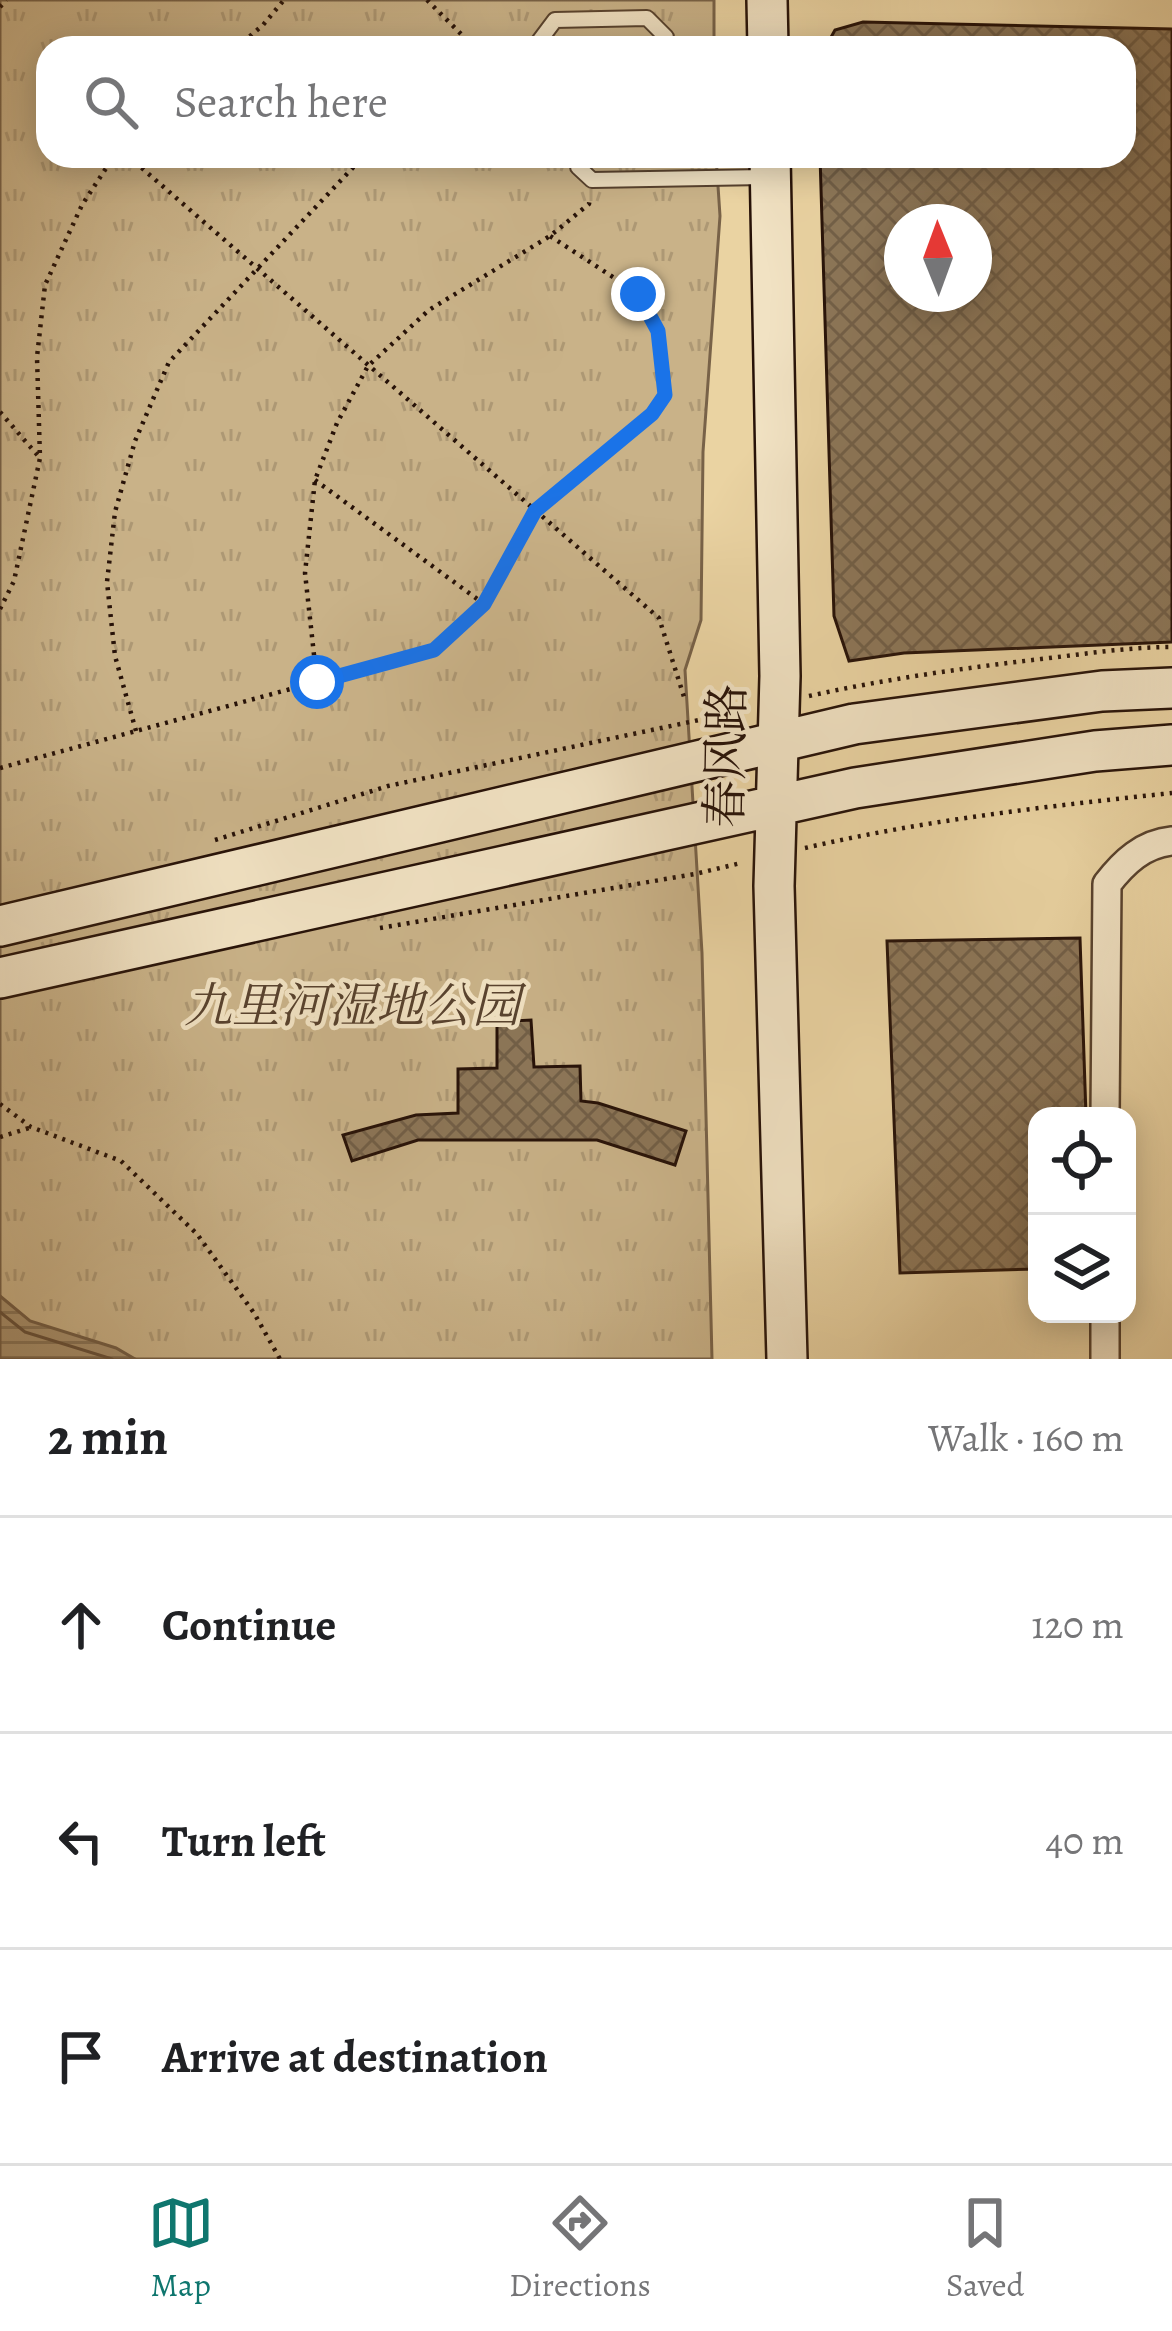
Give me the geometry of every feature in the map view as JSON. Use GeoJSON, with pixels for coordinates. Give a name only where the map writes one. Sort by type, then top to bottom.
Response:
{"type":"FeatureCollection","features":[{"type":"Feature","properties":{"kind":"main road"},"geometry":{"type":"LineString","coordinates":[[767,0],[768,36]]}},
{"type":"Feature","properties":{"kind":"main road","name":"春风路"},"geometry":{"type":"LineString","coordinates":[[770,168],[779,702],[775,855],[788,1359]]}},
{"type":"Feature","properties":{"kind":"main road"},"geometry":{"type":"LineString","coordinates":[[0,926],[854,724],[1102,691],[1172,688]]}},
{"type":"Feature","properties":{"kind":"main road"},"geometry":{"type":"LineString","coordinates":[[0,978],[855,788],[1095,751],[1172,746]]}},
{"type":"Feature","properties":{"kind":"street"},"geometry":{"type":"LineString","coordinates":[[1105,1107],[1107,884],[1125,861],[1156,842],[1172,841]]}},
{"type":"Feature","properties":{"kind":"street"},"geometry":{"type":"LineString","coordinates":[[1105,1323],[1105,1359]]}},
{"type":"Feature","properties":{"kind":"lane"},"geometry":{"type":"LineString","coordinates":[[543,36],[555,20],[647,18],[665,36]]}},
{"type":"Feature","properties":{"kind":"lane"},"geometry":{"type":"LineString","coordinates":[[579,168],[592,180],[745,168]]}},
{"type":"Feature","properties":{"kind":"path"},"geometry":{"type":"LineString","coordinates":[[0,7],[5,0]]}},
{"type":"Feature","properties":{"kind":"path"},"geometry":{"type":"LineString","coordinates":[[250,36],[284,0]]}},
{"type":"Feature","properties":{"kind":"path"},"geometry":{"type":"LineString","coordinates":[[427,0],[461,36]]}},
{"type":"Feature","properties":{"kind":"path"},"geometry":{"type":"LineString","coordinates":[[0,609],[14,581],[40,458],[37,357],[44,285],[82,205],[106,168]]}},
{"type":"Feature","properties":{"kind":"path"},"geometry":{"type":"LineString","coordinates":[[142,168],[659,618],[685,700]]}},
{"type":"Feature","properties":{"kind":"path"},"geometry":{"type":"LineString","coordinates":[[136,731],[115,656],[107,582],[115,512],[134,441],[169,362],[353,168]]}},
{"type":"Feature","properties":{"kind":"path"},"geometry":{"type":"LineString","coordinates":[[317,682],[305,573],[315,480],[337,423],[368,366],[429,310],[550,236],[589,204],[592,180]]}},
{"type":"Feature","properties":{"kind":"path"},"geometry":{"type":"LineString","coordinates":[[0,768],[434,650],[484,604],[535,511],[652,414],[665,395],[658,331],[638,294],[550,236]]}},
{"type":"Feature","properties":{"kind":"path"},"geometry":{"type":"LineString","coordinates":[[0,412],[40,458]]}},
{"type":"Feature","properties":{"kind":"path"},"geometry":{"type":"LineString","coordinates":[[315,480],[484,604]]}},
{"type":"Feature","properties":{"kind":"path"},"geometry":{"type":"LineString","coordinates":[[208,842],[388,786],[853,686],[995,664],[1172,647]]}},
{"type":"Feature","properties":{"kind":"path"},"geometry":{"type":"LineString","coordinates":[[370,930],[694,874],[857,836],[1172,793]]}},
{"type":"Feature","properties":{"kind":"path"},"geometry":{"type":"LineString","coordinates":[[0,1104],[32,1127],[121,1161],[197,1234],[254,1313],[280,1359]]}},
{"type":"Feature","properties":{"kind":"path"},"geometry":{"type":"LineString","coordinates":[[0,1137],[32,1127]]}},
{"type":"Feature","properties":{"kind":"green space","name":"九里河湿地公园"},"geometry":{"type":"Polygon","coordinates":[[[0,0],[714,0],[714,36],[36,36],[36,168],[717,168],[720,216],[703,452],[701,620],[685,670],[702,953],[712,1359],[0,1359],[0,0]]]}},
{"type":"Feature","properties":{"kind":"water"},"geometry":{"type":"Polygon","coordinates":[[[0,1296],[30,1321],[116,1348],[135,1359],[0,1359],[0,1296]]]}},
{"type":"Feature","properties":{"kind":"building"},"geometry":{"type":"Polygon","coordinates":[[[863,22],[1172,29],[1172,642],[904,653],[849,661],[834,616],[820,168],[1136,168],[1136,36],[832,36],[835,30],[863,22]]]}},
{"type":"Feature","properties":{"kind":"building"},"geometry":{"type":"Polygon","coordinates":[[[1080,938],[1086,1107],[1028,1107],[1028,1269],[900,1273],[887,941],[1080,938]]]}},
{"type":"Feature","properties":{"kind":"building"},"geometry":{"type":"Polygon","coordinates":[[[531,1020],[534,1067],[580,1066],[581,1101],[686,1131],[675,1165],[597,1140],[418,1140],[352,1161],[343,1135],[416,1115],[458,1113],[458,1069],[497,1068],[497,1022],[531,1020]]]}},
{"type":"Feature","properties":{"kind":"route"},"geometry":{"type":"LineString","coordinates":[[317,682],[434,650],[484,604],[535,511],[652,414],[665,395],[658,331],[638,294]]}}]}
